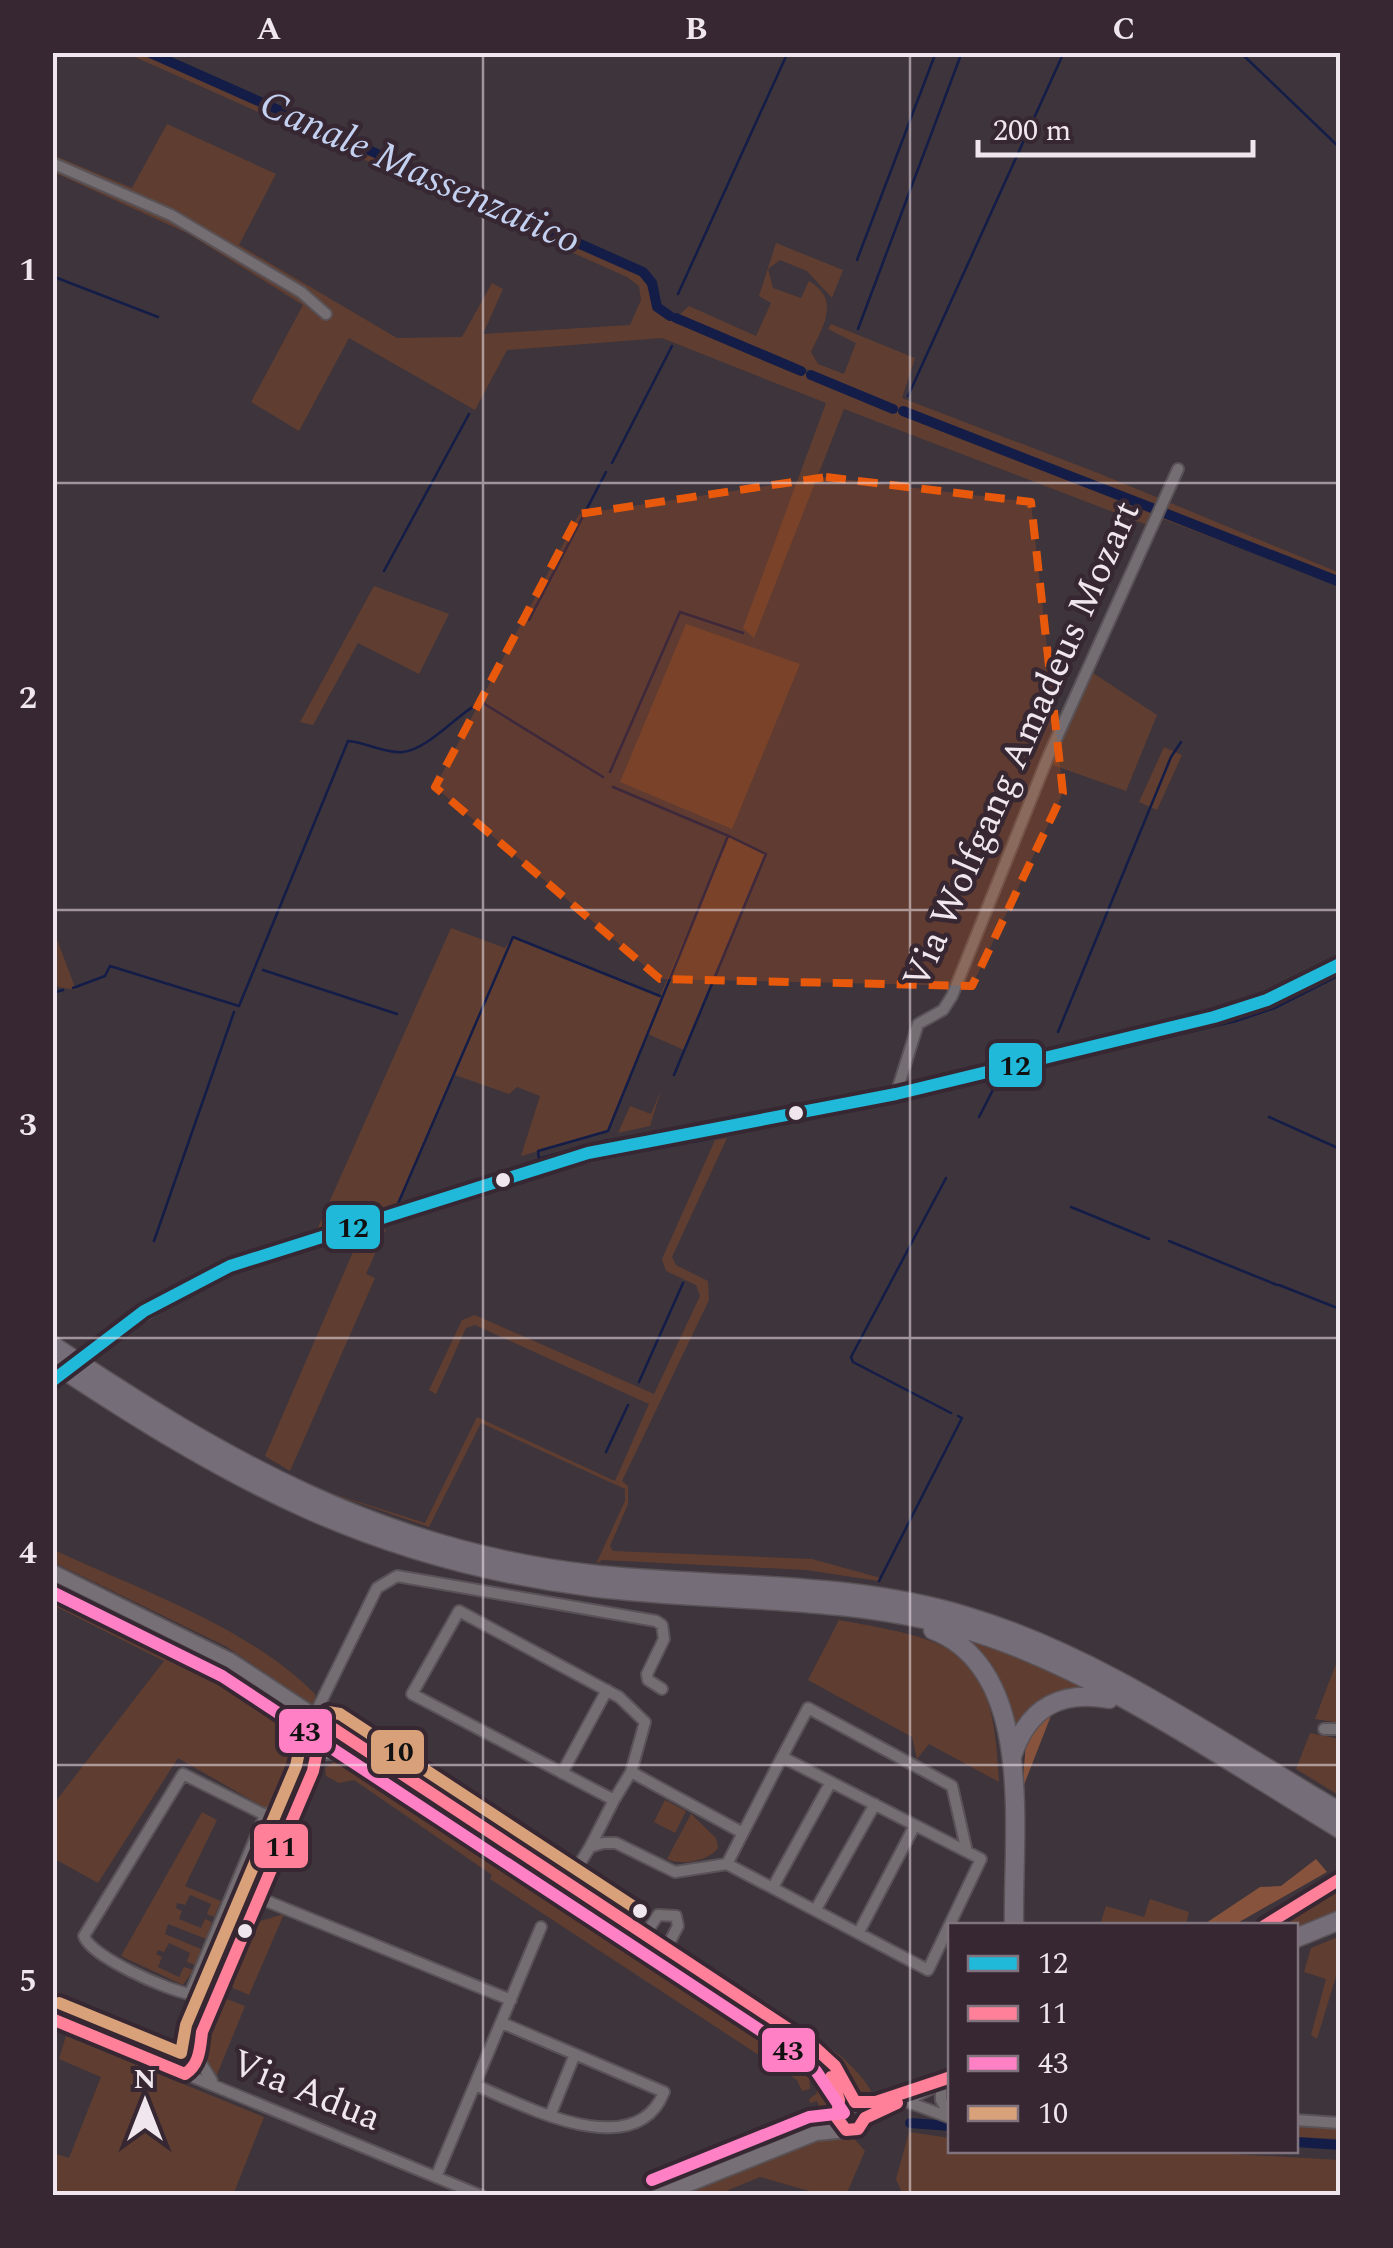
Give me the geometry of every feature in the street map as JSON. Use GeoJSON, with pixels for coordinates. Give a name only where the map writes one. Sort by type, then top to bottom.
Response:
{"type":"FeatureCollection","features":[{"type":"Feature","properties":{"kind":"highway"},"geometry":{"type":"LineString","coordinates":[[52,1345],[246,1467],[323,1503],[425,1539],[586,1573],[860,1593],[962,1614],[1028,1637],[1132,1690],[1340,1812]]}},
{"type":"Feature","properties":{"kind":"highway"},"geometry":{"type":"LineString","coordinates":[[52,1362],[225,1472],[333,1522],[402,1546],[483,1569],[571,1585],[850,1606],[915,1617],[990,1637],[1050,1662],[1123,1701],[1340,1830]]}},
{"type":"Feature","properties":{"kind":"highway"},"geometry":{"type":"LineString","coordinates":[[850,1606],[928,1628],[967,1649],[994,1683],[1011,1762],[1014,1923]]}},
{"type":"Feature","properties":{"kind":"highway"},"geometry":{"type":"LineString","coordinates":[[1011,1762],[1030,1716],[1049,1703],[1069,1696],[1123,1701]]}},
{"type":"Feature","properties":{"kind":"highway"},"geometry":{"type":"LineString","coordinates":[[1298,1937],[1340,1920]]}},
{"type":"Feature","properties":{"kind":"main road"},"geometry":{"type":"LineString","coordinates":[[52,1572],[206,1646],[313,1715],[330,1743],[367,1751],[819,2051],[850,2112]]}},
{"type":"Feature","properties":{"kind":"main road"},"geometry":{"type":"LineString","coordinates":[[1267,1923],[1340,1879]]}},
{"type":"Feature","properties":{"kind":"main road"},"geometry":{"type":"LineString","coordinates":[[850,2112],[902,2102],[943,2083]]}},
{"type":"Feature","properties":{"kind":"main road"},"geometry":{"type":"LineString","coordinates":[[659,2196],[816,2134],[850,2112],[943,2083]]}},
{"type":"Feature","properties":{"kind":"street"},"geometry":{"type":"LineString","coordinates":[[52,163],[171,215],[302,292],[326,314]]}},
{"type":"Feature","properties":{"kind":"street","name":"Via Wolfgang Amadeus Mozart"},"geometry":{"type":"LineString","coordinates":[[896,1094],[918,1024],[944,1010],[952,996],[1077,690],[1178,469]]}},
{"type":"Feature","properties":{"kind":"street"},"geometry":{"type":"LineString","coordinates":[[52,1381],[180,1289],[230,1266],[564,1160],[896,1094],[1214,1017],[1282,993],[1340,964]]}},
{"type":"Feature","properties":{"kind":"street"},"geometry":{"type":"LineString","coordinates":[[313,1715],[375,1592],[382,1582],[397,1576],[656,1621],[662,1626],[664,1639],[648,1680],[662,1689]]}},
{"type":"Feature","properties":{"kind":"street"},"geometry":{"type":"LineString","coordinates":[[567,1884],[631,1772],[644,1722],[606,1690],[459,1611],[412,1694],[614,1800]]}},
{"type":"Feature","properties":{"kind":"street"},"geometry":{"type":"LineString","coordinates":[[562,1773],[606,1690]]}},
{"type":"Feature","properties":{"kind":"street"},"geometry":{"type":"LineString","coordinates":[[727,1864],[808,1708],[952,1786],[967,1852]]}},
{"type":"Feature","properties":{"kind":"street"},"geometry":{"type":"LineString","coordinates":[[1324,1730],[1340,1730]]}},
{"type":"Feature","properties":{"kind":"street"},"geometry":{"type":"LineString","coordinates":[[219,2086],[204,2075],[198,2060],[202,2032],[313,1771],[330,1743]]}},
{"type":"Feature","properties":{"kind":"street"},"geometry":{"type":"LineString","coordinates":[[782,1757],[981,1859],[950,1923]]}},
{"type":"Feature","properties":{"kind":"street"},"geometry":{"type":"LineString","coordinates":[[631,1772],[743,1833]]}},
{"type":"Feature","properties":{"kind":"street"},"geometry":{"type":"LineString","coordinates":[[286,1833],[281,1822],[265,1815],[190,1774],[180,1775],[84,1932],[85,1943],[131,1971],[190,1994],[265,1815],[286,1808],[302,1796]]}},
{"type":"Feature","properties":{"kind":"street"},"geometry":{"type":"LineString","coordinates":[[773,1887],[831,1782]]}},
{"type":"Feature","properties":{"kind":"street"},"geometry":{"type":"LineString","coordinates":[[816,1910],[875,1804]]}},
{"type":"Feature","properties":{"kind":"street"},"geometry":{"type":"LineString","coordinates":[[859,1932],[915,1825]]}},
{"type":"Feature","properties":{"kind":"street"},"geometry":{"type":"LineString","coordinates":[[590,1847],[616,1843],[675,1872],[727,1864],[928,1970],[948,1928]]}},
{"type":"Feature","properties":{"kind":"street"},"geometry":{"type":"LineString","coordinates":[[259,1898],[512,2000]]}},
{"type":"Feature","properties":{"kind":"street"},"geometry":{"type":"LineString","coordinates":[[646,1935],[658,1915],[676,1916],[678,1926],[666,1949]]}},
{"type":"Feature","properties":{"kind":"street"},"geometry":{"type":"LineString","coordinates":[[436,2176],[541,1927]]}},
{"type":"Feature","properties":{"kind":"street","name":"Via Adua"},"geometry":{"type":"LineString","coordinates":[[52,2019],[482,2196]]}},
{"type":"Feature","properties":{"kind":"street"},"geometry":{"type":"LineString","coordinates":[[474,2086],[550,2116],[600,2130],[645,2115],[664,2092],[502,2023]]}},
{"type":"Feature","properties":{"kind":"street"},"geometry":{"type":"LineString","coordinates":[[152,2059],[175,2055],[202,2032]]}},
{"type":"Feature","properties":{"kind":"street"},"geometry":{"type":"LineString","coordinates":[[550,2116],[574,2054]]}},
{"type":"Feature","properties":{"kind":"street"},"geometry":{"type":"LineString","coordinates":[[173,2069],[175,2055]]}},
{"type":"Feature","properties":{"kind":"street"},"geometry":{"type":"LineString","coordinates":[[185,2074],[198,2060]]}},
{"type":"Feature","properties":{"kind":"street"},"geometry":{"type":"LineString","coordinates":[[943,2083],[940,2100],[948,2114]]}},
{"type":"Feature","properties":{"kind":"street"},"geometry":{"type":"LineString","coordinates":[[902,2102],[919,2104],[948,2117]]}},
{"type":"Feature","properties":{"kind":"street"},"geometry":{"type":"LineString","coordinates":[[1298,2120],[1340,2123]]}},
{"type":"Feature","properties":{"kind":"highlighted area"},"geometry":{"type":"Polygon","coordinates":[[[826,477],[1031,502],[1063,793],[972,986],[660,979],[435,787],[579,514],[826,477]]]}},
{"type":"Feature","properties":{"kind":"shaded area"},"geometry":{"type":"Polygon","coordinates":[[[126,53],[141,53],[643,275],[658,313],[891,409],[888,402],[677,317],[689,306],[756,336],[771,303],[759,296],[776,243],[843,270],[832,298],[807,271],[780,260],[768,269],[773,288],[801,298],[809,281],[824,296],[826,314],[811,352],[818,364],[844,374],[856,343],[828,329],[831,324],[915,358],[902,398],[1098,473],[1340,573],[1340,586],[1163,519],[1090,671],[1157,715],[1126,791],[1050,764],[963,978],[954,975],[1147,525],[844,409],[754,638],[743,628],[826,403],[662,338],[507,350],[475,410],[349,338],[299,431],[251,402],[303,305],[187,233],[53,172],[53,155],[132,188],[167,124],[276,174],[239,245],[397,338],[462,337],[492,283],[503,289],[483,334],[630,325],[641,300],[639,286],[627,277],[126,53]]]}},
{"type":"Feature","properties":{"kind":"shaded area"},"geometry":{"type":"Polygon","coordinates":[[[374,586],[449,614],[419,674],[358,643],[313,725],[300,722],[374,586]]]}},
{"type":"Feature","properties":{"kind":"shaded area"},"geometry":{"type":"Polygon","coordinates":[[[686,624],[800,664],[732,829],[620,782],[686,624]]]}},
{"type":"Feature","properties":{"kind":"shaded area"},"geometry":{"type":"Polygon","coordinates":[[[1164,747],[1182,755],[1157,810],[1139,802],[1164,747]]]}},
{"type":"Feature","properties":{"kind":"shaded area"},"geometry":{"type":"Polygon","coordinates":[[[728,836],[766,854],[684,1050],[648,1034],[608,1131],[521,1156],[540,1096],[517,1087],[509,1094],[455,1075],[399,1203],[316,1232],[451,928],[505,948],[513,937],[660,996],[728,836]]]}},
{"type":"Feature","properties":{"kind":"shaded area"},"geometry":{"type":"Polygon","coordinates":[[[52,933],[76,990],[58,987],[53,975],[52,933]]]}},
{"type":"Feature","properties":{"kind":"shaded area"},"geometry":{"type":"Polygon","coordinates":[[[661,1090],[650,1126],[618,1133],[630,1106],[651,1114],[661,1090]]]}},
{"type":"Feature","properties":{"kind":"shaded area"},"geometry":{"type":"Polygon","coordinates":[[[727,1138],[672,1257],[676,1265],[708,1281],[709,1300],[622,1481],[628,1486],[628,1504],[610,1546],[613,1551],[812,1559],[881,1578],[879,1581],[806,1570],[602,1560],[596,1564],[625,1501],[625,1489],[481,1423],[429,1527],[318,1489],[425,1523],[477,1417],[615,1481],[649,1404],[475,1325],[466,1328],[436,1394],[429,1390],[462,1320],[475,1315],[654,1394],[700,1296],[696,1285],[666,1271],[662,1259],[715,1140],[727,1138]]]}},
{"type":"Feature","properties":{"kind":"shaded area"},"geometry":{"type":"Polygon","coordinates":[[[386,1229],[366,1274],[375,1278],[290,1471],[265,1456],[359,1238],[386,1229]]]}},
{"type":"Feature","properties":{"kind":"shaded area"},"geometry":{"type":"Polygon","coordinates":[[[52,1549],[190,1611],[257,1648],[315,1694],[317,1703],[310,1703],[227,1647],[53,1562],[52,1549]]]}},
{"type":"Feature","properties":{"kind":"shaded area"},"geometry":{"type":"Polygon","coordinates":[[[52,1576],[221,1659],[304,1714],[305,1724],[192,1653],[53,1586],[52,1576]]]}},
{"type":"Feature","properties":{"kind":"shaded area"},"geometry":{"type":"Polygon","coordinates":[[[53,1598],[197,1667],[299,1736],[307,1750],[285,1804],[267,1809],[178,1758],[98,1883],[53,1858],[52,1806],[164,1661],[53,1605],[53,1598]]]}},
{"type":"Feature","properties":{"kind":"shaded area"},"geometry":{"type":"Polygon","coordinates":[[[839,1620],[915,1636],[962,1659],[978,1678],[989,1703],[999,1782],[929,1744],[917,1759],[912,1737],[808,1680],[839,1620]]]}},
{"type":"Feature","properties":{"kind":"shaded area"},"geometry":{"type":"Polygon","coordinates":[[[965,1639],[1038,1665],[1094,1691],[1067,1695],[1036,1707],[1013,1737],[999,1682],[965,1639]]]}},
{"type":"Feature","properties":{"kind":"shaded area"},"geometry":{"type":"Polygon","coordinates":[[[1339,1656],[1340,1723],[1315,1719],[1339,1656]]]}},
{"type":"Feature","properties":{"kind":"shaded area"},"geometry":{"type":"Polygon","coordinates":[[[1054,1708],[1022,1790],[1027,1732],[1054,1708]]]}},
{"type":"Feature","properties":{"kind":"shaded area"},"geometry":{"type":"Polygon","coordinates":[[[1310,1733],[1340,1739],[1340,1796],[1296,1769],[1310,1733]]]}},
{"type":"Feature","properties":{"kind":"shaded area"},"geometry":{"type":"Polygon","coordinates":[[[366,1755],[814,2050],[815,2059],[807,2060],[357,1760],[366,1755]]]}},
{"type":"Feature","properties":{"kind":"shaded area"},"geometry":{"type":"Polygon","coordinates":[[[342,1761],[799,2063],[809,2074],[810,2089],[802,2091],[797,2080],[490,1879],[492,1875],[354,1780],[339,1783],[326,1776],[325,1768],[342,1761]]]}},
{"type":"Feature","properties":{"kind":"shaded area"},"geometry":{"type":"Polygon","coordinates":[[[665,1800],[686,1811],[675,1833],[654,1822],[665,1800]]]}},
{"type":"Feature","properties":{"kind":"shaded area"},"geometry":{"type":"Polygon","coordinates":[[[202,1812],[217,1820],[185,1886],[221,1901],[214,1917],[207,1914],[211,1904],[190,1895],[185,1905],[177,1903],[176,1908],[182,1911],[179,1919],[201,1928],[205,1919],[212,1922],[206,1939],[168,1924],[165,1934],[201,1949],[195,1965],[187,1962],[190,1953],[169,1943],[164,1952],[158,1950],[156,1954],[162,1957],[158,1967],[179,1977],[184,1967],[193,1970],[183,1985],[121,1956],[202,1812]]]}},
{"type":"Feature","properties":{"kind":"shaded area"},"geometry":{"type":"Polygon","coordinates":[[[691,1814],[716,1838],[718,1848],[694,1861],[667,1859],[691,1814]]]}},
{"type":"Feature","properties":{"kind":"shaded area"},"geometry":{"type":"Polygon","coordinates":[[[1316,1859],[1327,1872],[1238,1923],[1206,1923],[1260,1887],[1281,1886],[1316,1859]]]}},
{"type":"Feature","properties":{"kind":"shaded area"},"geometry":{"type":"Polygon","coordinates":[[[1340,1890],[1340,1915],[1298,1932],[1298,1923],[1282,1923],[1340,1890]]]}},
{"type":"Feature","properties":{"kind":"shaded area"},"geometry":{"type":"Polygon","coordinates":[[[1150,1899],[1189,1912],[1186,1923],[1101,1923],[1106,1906],[1144,1917],[1150,1899]]]}},
{"type":"Feature","properties":{"kind":"shaded area"},"geometry":{"type":"Polygon","coordinates":[[[284,1914],[249,1995],[233,1988],[231,1982],[257,1922],[284,1914]]]}},
{"type":"Feature","properties":{"kind":"shaded area"},"geometry":{"type":"Polygon","coordinates":[[[1340,1936],[1340,1963],[1317,2039],[1311,2035],[1326,1979],[1304,1972],[1311,1948],[1340,1936]]]}},
{"type":"Feature","properties":{"kind":"shaded area"},"geometry":{"type":"Polygon","coordinates":[[[227,1999],[245,2006],[216,2077],[203,2060],[205,2040],[221,2002],[227,1999]]]}},
{"type":"Feature","properties":{"kind":"shaded area"},"geometry":{"type":"Polygon","coordinates":[[[66,2036],[264,2117],[233,2195],[53,2195],[53,2153],[69,2158],[101,2077],[59,2059],[66,2036]]]}},
{"type":"Feature","properties":{"kind":"shaded area"},"geometry":{"type":"Polygon","coordinates":[[[827,2046],[854,2069],[873,2097],[857,2092],[827,2046]]]}},
{"type":"Feature","properties":{"kind":"shaded area"},"geometry":{"type":"Polygon","coordinates":[[[822,2073],[830,2099],[816,2120],[814,2115],[821,2111],[817,2101],[810,2103],[809,2099],[817,2093],[816,2080],[822,2073]]]}},
{"type":"Feature","properties":{"kind":"shaded area"},"geometry":{"type":"Polygon","coordinates":[[[1298,2121],[1340,2123],[1340,2139],[1298,2137],[1298,2121]]]}},
{"type":"Feature","properties":{"kind":"shaded area"},"geometry":{"type":"Polygon","coordinates":[[[909,2132],[948,2138],[948,2153],[1214,2153],[1340,2160],[1340,2195],[903,2195],[896,2179],[909,2132]]]}},
{"type":"Feature","properties":{"kind":"shaded area"},"geometry":{"type":"Polygon","coordinates":[[[851,2135],[865,2151],[846,2195],[823,2195],[760,2177],[717,2195],[680,2196],[816,2139],[851,2135]]]}},
{"type":"Feature","properties":{"kind":"waterway","name":"Canale Massenzatico"},"geometry":{"type":"LineString","coordinates":[[148,52],[643,272],[652,283],[657,307],[670,316]]}},
{"type":"Feature","properties":{"kind":"waterway"},"geometry":{"type":"LineString","coordinates":[[678,294],[788,52]]}},
{"type":"Feature","properties":{"kind":"waterway"},"geometry":{"type":"LineString","coordinates":[[857,260],[936,52]]}},
{"type":"Feature","properties":{"kind":"waterway"},"geometry":{"type":"LineString","coordinates":[[858,329],[962,52]]}},
{"type":"Feature","properties":{"kind":"waterway"},"geometry":{"type":"LineString","coordinates":[[908,396],[1064,52]]}},
{"type":"Feature","properties":{"kind":"waterway"},"geometry":{"type":"LineString","coordinates":[[1240,52],[1340,148]]}},
{"type":"Feature","properties":{"kind":"waterway"},"geometry":{"type":"LineString","coordinates":[[199,237],[262,275]]}},
{"type":"Feature","properties":{"kind":"waterway"},"geometry":{"type":"LineString","coordinates":[[52,276],[158,317]]}},
{"type":"Feature","properties":{"kind":"waterway","name":"Canale Massenzatico"},"geometry":{"type":"LineString","coordinates":[[676,318],[801,371]]}},
{"type":"Feature","properties":{"kind":"waterway"},"geometry":{"type":"LineString","coordinates":[[612,463],[672,346]]}},
{"type":"Feature","properties":{"kind":"waterway","name":"Canale Massenzatico"},"geometry":{"type":"LineString","coordinates":[[811,375],[893,409]]}},
{"type":"Feature","properties":{"kind":"waterway","name":"Canale Massenzatico"},"geometry":{"type":"LineString","coordinates":[[903,411],[1157,510]]}},
{"type":"Feature","properties":{"kind":"waterway"},"geometry":{"type":"LineString","coordinates":[[384,571],[469,414]]}},
{"type":"Feature","properties":{"kind":"waterway"},"geometry":{"type":"LineString","coordinates":[[529,620],[606,472]]}},
{"type":"Feature","properties":{"kind":"waterway","name":"Canale Massenzatico"},"geometry":{"type":"LineString","coordinates":[[1162,512],[1340,582]]}},
{"type":"Feature","properties":{"kind":"waterway"},"geometry":{"type":"LineString","coordinates":[[610,772],[680,612],[743,633]]}},
{"type":"Feature","properties":{"kind":"waterway"},"geometry":{"type":"LineString","coordinates":[[73,988],[105,976],[110,966],[239,1006],[348,741],[396,752],[414,749],[483,703],[603,777]]}},
{"type":"Feature","properties":{"kind":"waterway"},"geometry":{"type":"LineString","coordinates":[[1058,1032],[1171,757],[1181,742]]}},
{"type":"Feature","properties":{"kind":"waterway"},"geometry":{"type":"LineString","coordinates":[[613,787],[731,837]]}},
{"type":"Feature","properties":{"kind":"waterway"},"geometry":{"type":"LineString","coordinates":[[539,1159],[538,1151],[608,1131],[728,836]]}},
{"type":"Feature","properties":{"kind":"waterway"},"geometry":{"type":"LineString","coordinates":[[674,1075],[766,854],[733,838]]}},
{"type":"Feature","properties":{"kind":"waterway"},"geometry":{"type":"LineString","coordinates":[[397,1206],[513,937],[660,996]]}},
{"type":"Feature","properties":{"kind":"waterway"},"geometry":{"type":"LineString","coordinates":[[263,970],[397,1014]]}},
{"type":"Feature","properties":{"kind":"waterway"},"geometry":{"type":"LineString","coordinates":[[994,1078],[1236,1021],[1275,1008],[1340,975]]}},
{"type":"Feature","properties":{"kind":"waterway"},"geometry":{"type":"LineString","coordinates":[[52,993],[63,990]]}},
{"type":"Feature","properties":{"kind":"waterway"},"geometry":{"type":"LineString","coordinates":[[154,1241],[234,1012]]}},
{"type":"Feature","properties":{"kind":"waterway"},"geometry":{"type":"LineString","coordinates":[[979,1117],[999,1078]]}},
{"type":"Feature","properties":{"kind":"waterway"},"geometry":{"type":"LineString","coordinates":[[1269,1117],[1340,1149]]}},
{"type":"Feature","properties":{"kind":"waterway"},"geometry":{"type":"LineString","coordinates":[[653,1132],[736,1118]]}},
{"type":"Feature","properties":{"kind":"waterway"},"geometry":{"type":"LineString","coordinates":[[693,1142],[717,1137]]}},
{"type":"Feature","properties":{"kind":"waterway"},"geometry":{"type":"LineString","coordinates":[[541,1158],[608,1140]]}},
{"type":"Feature","properties":{"kind":"waterway"},"geometry":{"type":"LineString","coordinates":[[581,1163],[686,1143]]}},
{"type":"Feature","properties":{"kind":"waterway"},"geometry":{"type":"LineString","coordinates":[[946,1178],[851,1357],[853,1362],[951,1413]]}},
{"type":"Feature","properties":{"kind":"waterway"},"geometry":{"type":"LineString","coordinates":[[314,1233],[478,1179]]}},
{"type":"Feature","properties":{"kind":"waterway"},"geometry":{"type":"LineString","coordinates":[[1071,1207],[1149,1239]]}},
{"type":"Feature","properties":{"kind":"waterway"},"geometry":{"type":"LineString","coordinates":[[278,1246],[303,1237]]}},
{"type":"Feature","properties":{"kind":"waterway"},"geometry":{"type":"LineString","coordinates":[[1169,1241],[1277,1285]]}},
{"type":"Feature","properties":{"kind":"waterway"},"geometry":{"type":"LineString","coordinates":[[639,1382],[683,1283]]}},
{"type":"Feature","properties":{"kind":"waterway"},"geometry":{"type":"LineString","coordinates":[[1279,1285],[1340,1309]]}},
{"type":"Feature","properties":{"kind":"waterway"},"geometry":{"type":"LineString","coordinates":[[606,1452],[628,1405]]}},
{"type":"Feature","properties":{"kind":"waterway"},"geometry":{"type":"LineString","coordinates":[[879,1581],[962,1418],[958,1416]]}},
{"type":"Feature","properties":{"kind":"waterway"},"geometry":{"type":"LineString","coordinates":[[52,1592],[181,1653],[306,1734]]}},
{"type":"Feature","properties":{"kind":"waterway"},"geometry":{"type":"LineString","coordinates":[[345,1759],[804,2064]]}},
{"type":"Feature","properties":{"kind":"waterway"},"geometry":{"type":"LineString","coordinates":[[910,2123],[948,2126]]}},
{"type":"Feature","properties":{"kind":"waterway"},"geometry":{"type":"LineString","coordinates":[[1298,2142],[1340,2145]]}},
{"type":"Feature","properties":{"kind":"transit line","name":"12"},"geometry":{"type":"LineString","coordinates":[[52,1381],[144,1311],[230,1266],[588,1153],[896,1094],[1214,1017],[1267,1000],[1340,964]]}},
{"type":"Feature","properties":{"kind":"transit line","name":"43"},"geometry":{"type":"LineString","coordinates":[[52,1592],[222,1676],[778,2042],[816,2071],[844,2113],[809,2117],[652,2180]]}},
{"type":"Feature","properties":{"kind":"transit line","name":"10"},"geometry":{"type":"LineString","coordinates":[[59,2003],[181,2053],[186,2025],[296,1766],[304,1729],[328,1712],[340,1714],[640,1911]]}},
{"type":"Feature","properties":{"kind":"transit line","name":"11"},"geometry":{"type":"LineString","coordinates":[[52,2019],[185,2074],[190,2070],[198,2055],[202,2032],[313,1771],[320,1736],[334,1729],[811,2044],[835,2066],[855,2102],[876,2102],[948,2078]]}},
{"type":"Feature","properties":{"kind":"transit line","name":"11"},"geometry":{"type":"LineString","coordinates":[[1269,1923],[1340,1879]]}},
{"type":"Feature","properties":{"kind":"transit line","name":"11"},"geometry":{"type":"LineString","coordinates":[[831,2077],[839,2100],[837,2118],[846,2130],[858,2129],[865,2118],[897,2103]]}}]}
